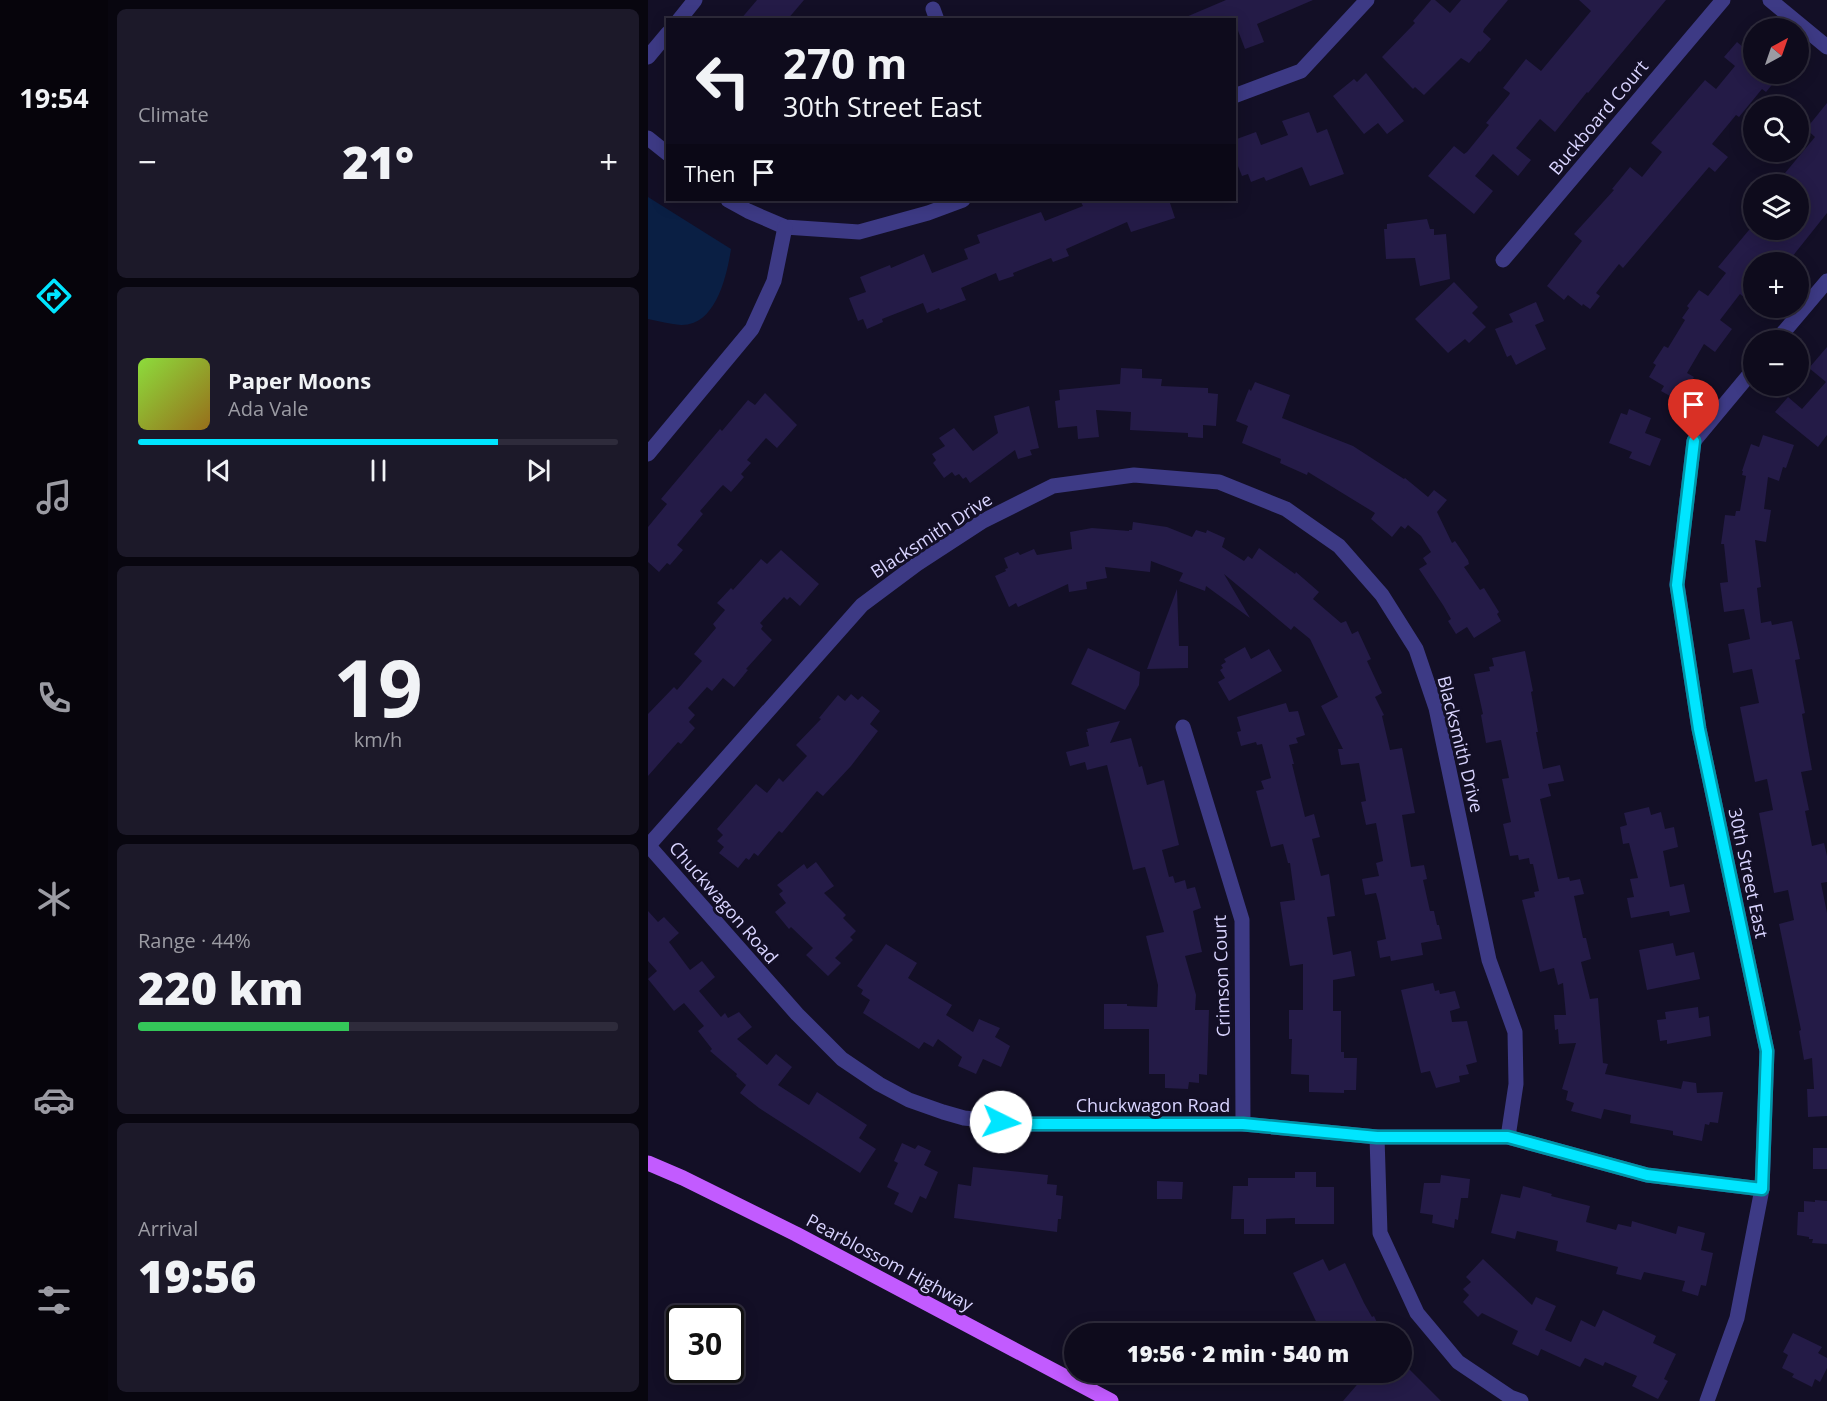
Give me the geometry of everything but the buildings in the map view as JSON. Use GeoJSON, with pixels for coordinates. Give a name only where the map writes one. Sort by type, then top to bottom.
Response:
{"type":"FeatureCollection","features":[{"type":"Feature","properties":{"kind":"main road","name":"Pearblossom Highway"},"geometry":{"type":"LineString","coordinates":[[648,1163],[796,1234],[1111,1401]]}},
{"type":"Feature","properties":{"kind":"street"},"geometry":{"type":"LineString","coordinates":[[681,18],[695,0]]}},
{"type":"Feature","properties":{"kind":"street"},"geometry":{"type":"LineString","coordinates":[[1236,95],[1301,71],[1367,0]]}},
{"type":"Feature","properties":{"kind":"street","name":"Buckboard Court"},"geometry":{"type":"LineString","coordinates":[[1503,260],[1723,0]]}},
{"type":"Feature","properties":{"kind":"street"},"geometry":{"type":"LineString","coordinates":[[1770,0],[1827,47]]}},
{"type":"Feature","properties":{"kind":"street"},"geometry":{"type":"LineString","coordinates":[[648,57],[666,35]]}},
{"type":"Feature","properties":{"kind":"street"},"geometry":{"type":"LineString","coordinates":[[648,138],[666,152]]}},
{"type":"Feature","properties":{"kind":"street"},"geometry":{"type":"LineString","coordinates":[[730,201],[785,227],[859,232],[928,213],[960,201]]}},
{"type":"Feature","properties":{"kind":"street"},"geometry":{"type":"LineString","coordinates":[[648,453],[752,329],[774,281],[785,227]]}},
{"type":"Feature","properties":{"kind":"street"},"geometry":{"type":"LineString","coordinates":[[1785,330],[1827,281]]}},
{"type":"Feature","properties":{"kind":"street","name":"30th Street East"},"geometry":{"type":"LineString","coordinates":[[1707,1401],[1737,1318],[1762,1189],[1767,1051],[1699,729],[1677,585],[1694,441],[1743,382]]}},
{"type":"Feature","properties":{"kind":"street","name":"Blacksmith Drive"},"geometry":{"type":"LineString","coordinates":[[649,845],[862,605],[916,564],[973,527],[1053,486],[1134,474],[1219,482],[1286,509],[1340,546],[1382,595],[1416,649],[1436,708],[1489,960],[1515,1032],[1516,1084],[1508,1137]]}},
{"type":"Feature","properties":{"kind":"street","name":"Crimson Court"},"geometry":{"type":"LineString","coordinates":[[1183,727],[1242,920],[1243,1124]]}},
{"type":"Feature","properties":{"kind":"street","name":"Chuckwagon Road"},"geometry":{"type":"LineString","coordinates":[[649,845],[797,1014],[842,1059],[879,1084],[909,1100],[964,1118],[1020,1124],[1243,1124],[1377,1137],[1508,1137],[1647,1175],[1762,1189]]}},
{"type":"Feature","properties":{"kind":"street"},"geometry":{"type":"LineString","coordinates":[[1377,1137],[1380,1233],[1417,1313],[1458,1362],[1510,1397],[1521,1401]]}},
{"type":"Feature","properties":{"kind":"water"},"geometry":{"type":"Polygon","coordinates":[[[648,197],[731,249],[718,297],[703,317],[693,323],[681,325],[648,319],[648,197]]]}},
{"type":"Feature","properties":{"kind":"route"},"geometry":{"type":"LineString","coordinates":[[1001,1122],[1020,1124],[1243,1124],[1377,1137],[1508,1137],[1647,1175],[1762,1189],[1767,1051],[1699,729],[1677,585],[1694,441]]}}]}
